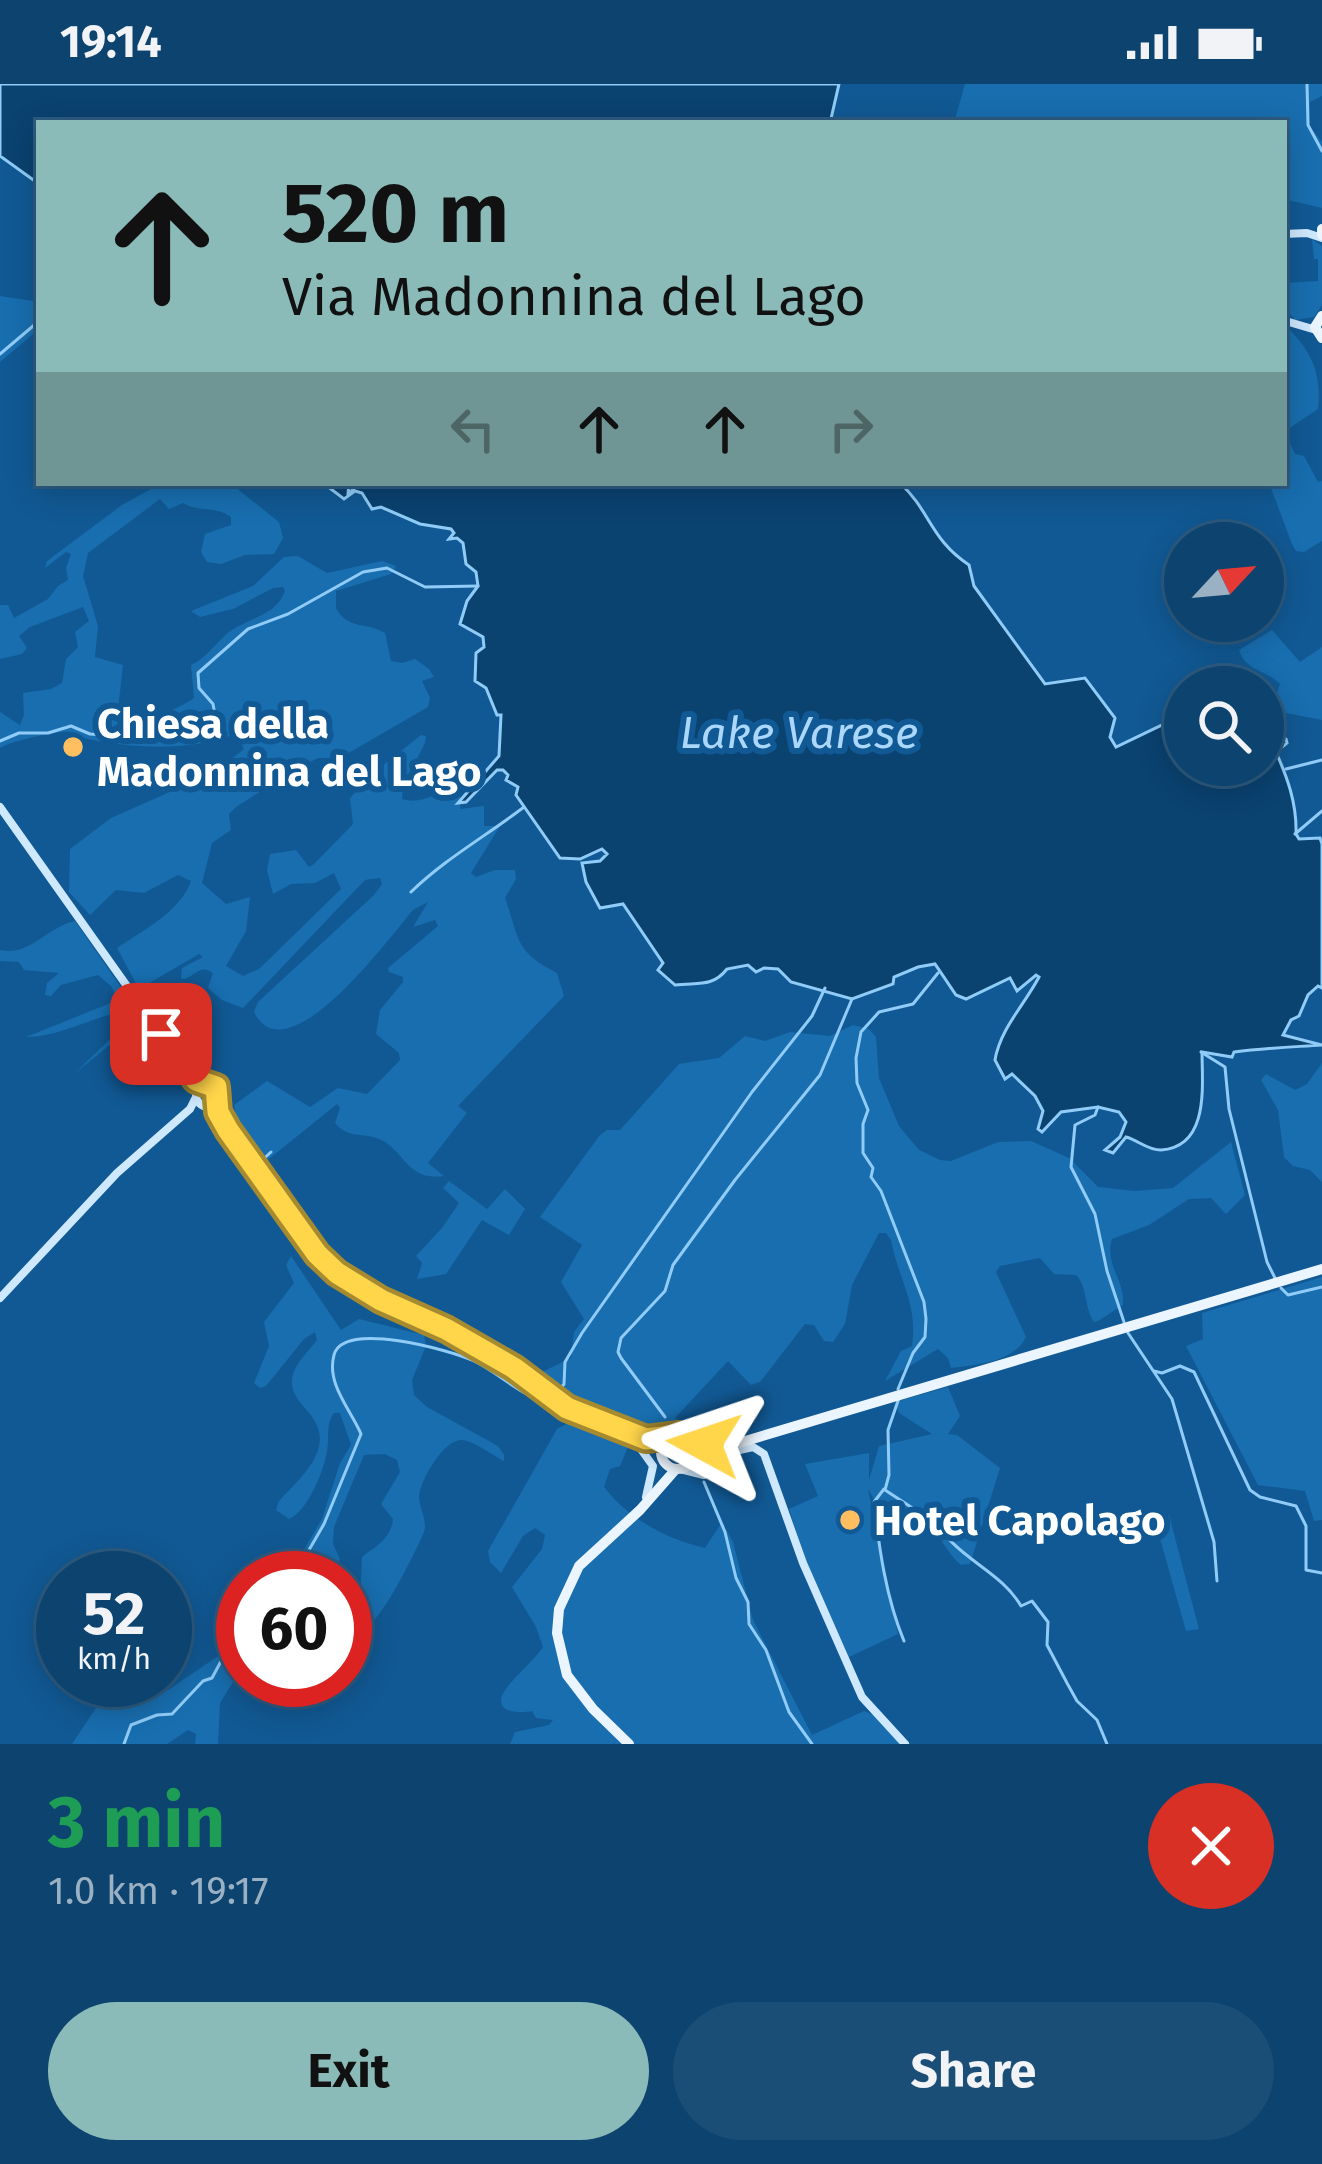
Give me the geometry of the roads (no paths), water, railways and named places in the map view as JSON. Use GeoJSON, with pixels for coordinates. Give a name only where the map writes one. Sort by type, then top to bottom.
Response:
{"type":"FeatureCollection","features":[{"type":"Feature","properties":{"kind":"main road"},"geometry":{"type":"LineString","coordinates":[[1287,234],[1322,232]]}},
{"type":"Feature","properties":{"kind":"main road"},"geometry":{"type":"LineString","coordinates":[[1287,320],[1320,330]]}},
{"type":"Feature","properties":{"kind":"main road"},"geometry":{"type":"LineString","coordinates":[[0,807],[183,1066],[196,1095],[228,1130]]}},
{"type":"Feature","properties":{"kind":"main road"},"geometry":{"type":"LineString","coordinates":[[183,1066],[216,1087],[218,1112],[228,1130],[317,1254],[337,1273],[638,1445],[653,1466],[650,1489],[640,1510]]}},
{"type":"Feature","properties":{"kind":"main road"},"geometry":{"type":"LineString","coordinates":[[0,1298],[117,1172],[190,1108],[206,1084]]}},
{"type":"Feature","properties":{"kind":"main road"},"geometry":{"type":"LineString","coordinates":[[190,1108],[218,1101]]}},
{"type":"Feature","properties":{"kind":"main road"},"geometry":{"type":"LineString","coordinates":[[629,1744],[574,1689],[561,1662],[559,1609],[579,1567],[694,1457],[1322,1269]]}},
{"type":"Feature","properties":{"kind":"main road"},"geometry":{"type":"LineString","coordinates":[[381,1300],[514,1368],[544,1394]]}},
{"type":"Feature","properties":{"kind":"main road"},"geometry":{"type":"LineString","coordinates":[[441,1335],[471,1344],[498,1367]]}},
{"type":"Feature","properties":{"kind":"main road"},"geometry":{"type":"LineString","coordinates":[[608,1426],[646,1439],[684,1436],[692,1442],[733,1442]]}},
{"type":"Feature","properties":{"kind":"main road"},"geometry":{"type":"LineString","coordinates":[[658,1487],[670,1437]]}},
{"type":"Feature","properties":{"kind":"main road"},"geometry":{"type":"LineString","coordinates":[[646,1439],[678,1469],[700,1475],[735,1451],[753,1448],[764,1454],[803,1563],[855,1683],[904,1744]]}},
{"type":"Feature","properties":{"kind":"main road"},"geometry":{"type":"LineString","coordinates":[[692,1442],[700,1475]]}},
{"type":"Feature","properties":{"kind":"water"},"geometry":{"type":"Polygon","coordinates":[[[0,84],[839,84],[831,120],[36,120],[36,182],[0,156],[0,84]]]}},
{"type":"Feature","properties":{"kind":"water","name":"Lake Varese"},"geometry":{"type":"Polygon","coordinates":[[[327,486],[349,486],[348,494],[357,486],[903,486],[946,545],[969,565],[974,586],[1045,684],[1085,678],[1115,718],[1110,737],[1116,747],[1164,724],[1164,786],[1284,786],[1284,773],[1296,834],[1299,839],[1320,838],[1322,844],[1322,988],[1308,995],[1283,1035],[1322,1045],[1234,1052],[1232,1057],[1202,1052],[1200,1112],[1188,1138],[1161,1150],[1126,1137],[1113,1153],[1105,1150],[1120,1137],[1126,1122],[1119,1112],[1098,1107],[1061,1112],[1042,1132],[1038,1129],[1043,1111],[1035,1096],[1012,1074],[1005,1079],[995,1060],[1036,975],[1017,991],[1010,978],[966,999],[956,995],[935,964],[894,977],[893,984],[852,999],[791,982],[778,969],[756,972],[748,965],[727,969],[710,982],[675,985],[658,970],[663,963],[623,904],[600,908],[586,882],[582,863],[600,861],[607,854],[602,849],[580,859],[560,858],[503,770],[497,770],[466,802],[458,803],[499,756],[501,715],[486,688],[475,681],[476,653],[484,647],[483,637],[460,624],[478,586],[476,572],[466,564],[463,543],[449,539],[454,533],[451,529],[420,524],[381,507],[372,509],[362,493],[355,491],[344,499],[327,486]]]}},
{"type":"Feature","properties":{"kind":"waterway"},"geometry":{"type":"LineString","coordinates":[[1307,84],[1308,125],[1322,151]]}},
{"type":"Feature","properties":{"kind":"waterway"},"geometry":{"type":"LineString","coordinates":[[0,354],[36,324]]}},
{"type":"Feature","properties":{"kind":"waterway"},"geometry":{"type":"LineString","coordinates":[[0,741],[19,733],[48,733],[71,726],[90,734],[156,738],[205,730],[216,721],[213,704],[199,688],[198,673],[248,629],[288,614],[363,572],[387,568],[425,587],[478,586]]}},
{"type":"Feature","properties":{"kind":"waterway"},"geometry":{"type":"LineString","coordinates":[[1286,769],[1322,760]]}},
{"type":"Feature","properties":{"kind":"waterway"},"geometry":{"type":"LineString","coordinates":[[411,892],[524,807]]}},
{"type":"Feature","properties":{"kind":"waterway"},"geometry":{"type":"LineString","coordinates":[[1295,834],[1322,811]]}},
{"type":"Feature","properties":{"kind":"waterway"},"geometry":{"type":"LineString","coordinates":[[898,1389],[925,1337],[924,1302],[863,1153],[868,1110],[857,1083],[856,1058],[861,1032],[879,1012],[913,1004],[938,973]]}},
{"type":"Feature","properties":{"kind":"waterway"},"geometry":{"type":"LineString","coordinates":[[555,1396],[564,1384],[565,1362],[582,1333],[752,1092],[812,1016],[825,988]]}},
{"type":"Feature","properties":{"kind":"waterway"},"geometry":{"type":"LineString","coordinates":[[665,1417],[621,1358],[621,1338],[665,1291],[673,1265],[820,1075],[852,999]]}},
{"type":"Feature","properties":{"kind":"waterway"},"geometry":{"type":"LineString","coordinates":[[1201,1052],[1225,1067],[1229,1109],[1267,1262],[1276,1280]]}},
{"type":"Feature","properties":{"kind":"waterway"},"geometry":{"type":"LineString","coordinates":[[1098,1107],[1095,1115],[1075,1125],[1071,1167],[1095,1214],[1124,1322]]}},
{"type":"Feature","properties":{"kind":"waterway"},"geometry":{"type":"LineString","coordinates":[[258,1164],[271,1152]]}},
{"type":"Feature","properties":{"kind":"waterway"},"geometry":{"type":"LineString","coordinates":[[1281,1288],[1288,1295],[1322,1287]]}},
{"type":"Feature","properties":{"kind":"waterway"},"geometry":{"type":"LineString","coordinates":[[1128,1333],[1172,1399],[1214,1542],[1217,1581]]}},
{"type":"Feature","properties":{"kind":"waterway"},"geometry":{"type":"LineString","coordinates":[[309,1551],[361,1434],[333,1376],[334,1355],[342,1345],[376,1339],[443,1350],[474,1361],[548,1402]]}},
{"type":"Feature","properties":{"kind":"waterway"},"geometry":{"type":"LineString","coordinates":[[1154,1371],[1180,1366],[1194,1372],[1250,1490],[1296,1506],[1306,1526],[1306,1570],[1322,1573]]}},
{"type":"Feature","properties":{"kind":"waterway"},"geometry":{"type":"LineString","coordinates":[[899,1398],[888,1430],[885,1490],[917,1511],[931,1512],[950,1541],[1000,1581],[1021,1606],[1032,1601],[1048,1622],[1047,1645],[1077,1701],[1097,1720],[1107,1744]]}},
{"type":"Feature","properties":{"kind":"waterway"},"geometry":{"type":"LineString","coordinates":[[704,1482],[748,1602],[749,1624],[766,1650],[789,1712],[812,1744]]}},
{"type":"Feature","properties":{"kind":"waterway"},"geometry":{"type":"LineString","coordinates":[[884,1489],[874,1502],[878,1537],[904,1641]]}},
{"type":"Feature","properties":{"kind":"waterway"},"geometry":{"type":"LineString","coordinates":[[124,1744],[131,1725],[172,1714],[216,1671]]}},
{"type":"Feature","properties":{"kind":"place","name":"Chiesa della Madonnina del Lago"},"geometry":{"type":"Point","coordinates":[73,747]}},
{"type":"Feature","properties":{"kind":"place","name":"Hotel Capolago"},"geometry":{"type":"Point","coordinates":[850,1520]}}]}
